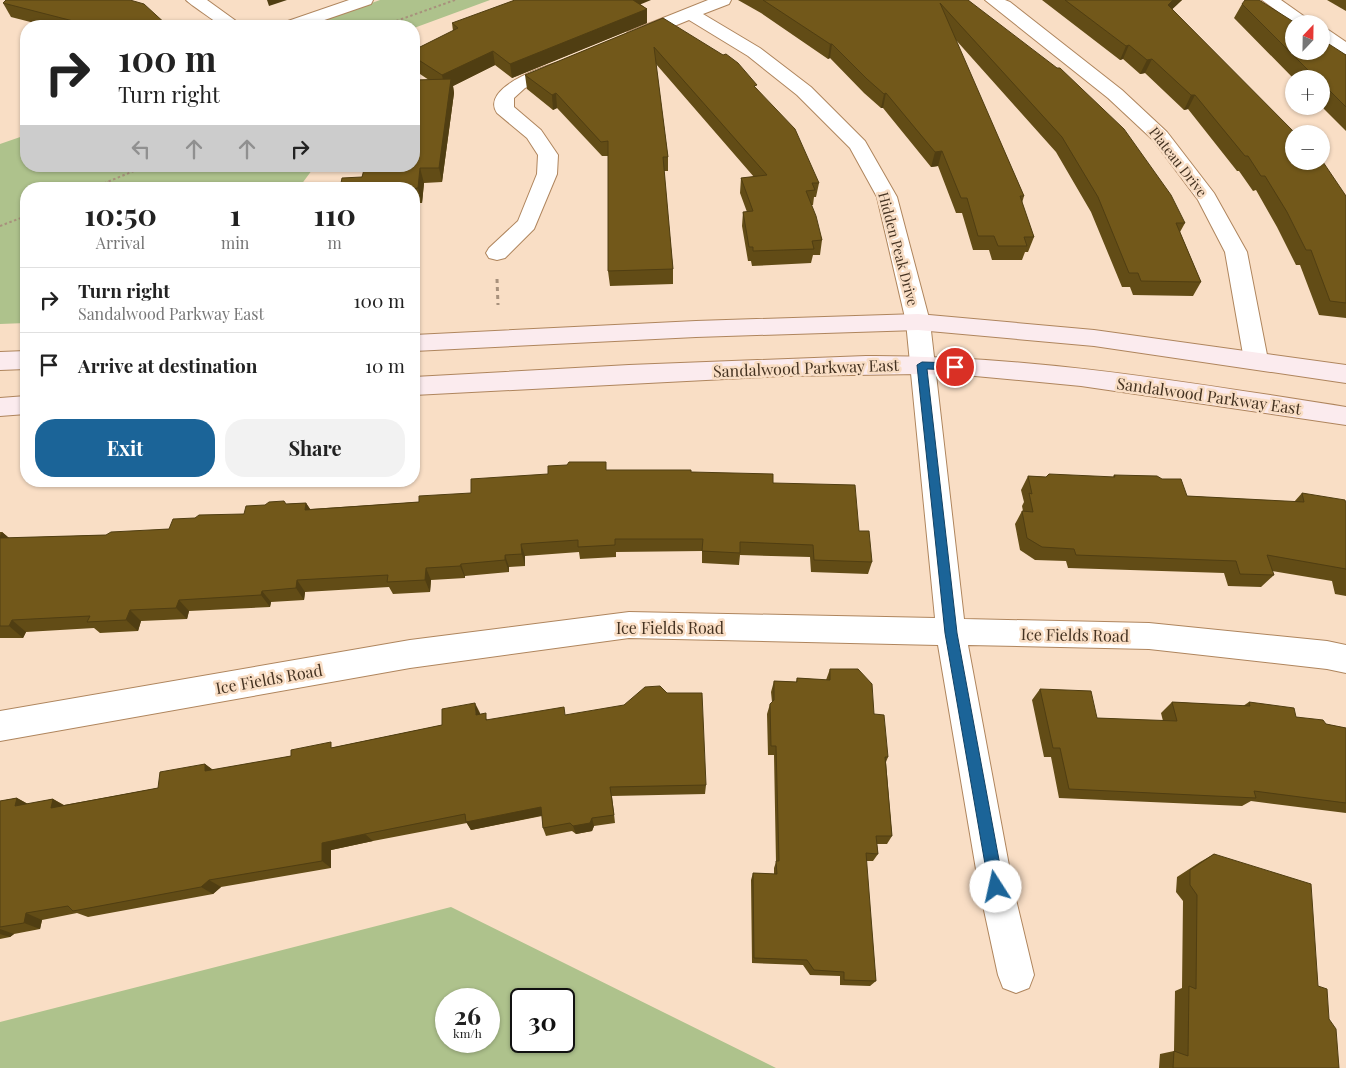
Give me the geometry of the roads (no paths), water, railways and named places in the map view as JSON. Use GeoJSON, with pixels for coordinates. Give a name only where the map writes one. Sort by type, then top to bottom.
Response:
{"type":"FeatureCollection","features":[{"type":"Feature","properties":{"kind":"main road"},"geometry":{"type":"LineString","coordinates":[[420,343],[696,329],[918,322],[1094,338],[1346,374]]}},
{"type":"Feature","properties":{"kind":"main road"},"geometry":{"type":"LineString","coordinates":[[0,361],[20,360]]}},
{"type":"Feature","properties":{"kind":"main road","name":"Sandalwood Parkway East"},"geometry":{"type":"LineString","coordinates":[[420,386],[791,367],[922,365],[1006,370],[1083,378],[1196,392],[1346,416]]}},
{"type":"Feature","properties":{"kind":"main road"},"geometry":{"type":"LineString","coordinates":[[0,407],[20,406]]}},
{"type":"Feature","properties":{"kind":"street"},"geometry":{"type":"LineString","coordinates":[[194,0],[208,7],[226,20]]}},
{"type":"Feature","properties":{"kind":"street"},"geometry":{"type":"LineString","coordinates":[[308,20],[365,0]]}},
{"type":"Feature","properties":{"kind":"street"},"geometry":{"type":"LineString","coordinates":[[617,43],[723,0]]}},
{"type":"Feature","properties":{"kind":"street","name":"Plateau Drive"},"geometry":{"type":"LineString","coordinates":[[994,0],[1116,94],[1160,136],[1207,198],[1236,252],[1256,360]]}},
{"type":"Feature","properties":{"kind":"street"},"geometry":{"type":"LineString","coordinates":[[1270,0],[1293,15]]}},
{"type":"Feature","properties":{"kind":"street","name":"Hidden Peak Drive"},"geometry":{"type":"LineString","coordinates":[[689,13],[754,52],[804,91],[858,145],[887,197],[918,322],[951,633],[996,887],[1016,975]]}},
{"type":"Feature","properties":{"kind":"street"},"geometry":{"type":"LineString","coordinates":[[1330,39],[1346,50]]}},
{"type":"Feature","properties":{"kind":"street"},"geometry":{"type":"LineString","coordinates":[[497,253],[527,224],[547,174],[548,155],[534,134],[504,109],[505,97],[519,84],[572,62]]}},
{"type":"Feature","properties":{"kind":"street","name":"Ice Fields Road"},"geometry":{"type":"LineString","coordinates":[[0,726],[410,654],[629,625],[1149,636],[1327,655],[1346,659]]}}]}
